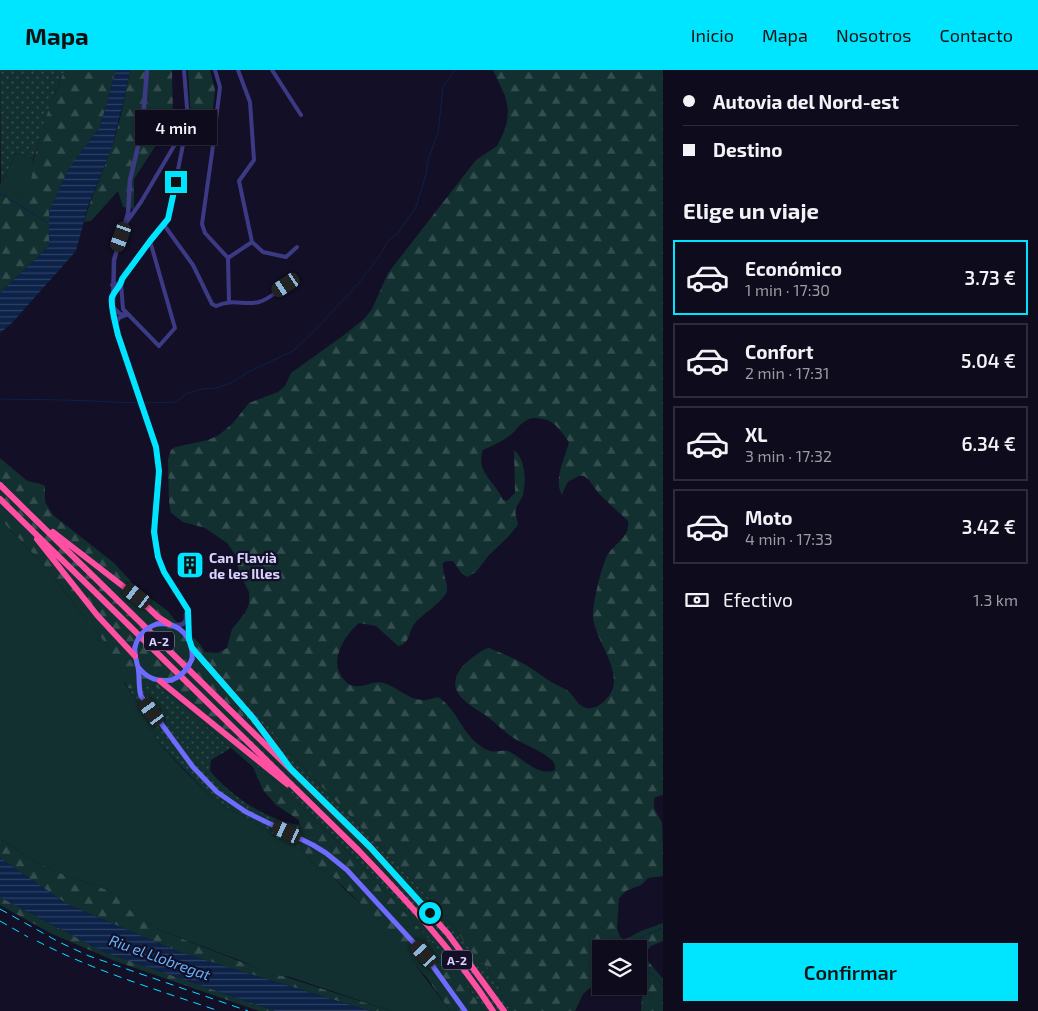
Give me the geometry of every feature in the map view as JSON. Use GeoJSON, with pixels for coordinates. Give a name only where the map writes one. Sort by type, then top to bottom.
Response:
{"type":"FeatureCollection","features":[{"type":"Feature","properties":{"kind":"highway","name":"A-2"},"geometry":{"type":"LineString","coordinates":[[0,485],[370,847],[448,934],[504,1011]]}},
{"type":"Feature","properties":{"kind":"highway","name":"A-2"},"geometry":{"type":"LineString","coordinates":[[0,499],[360,851],[408,902],[452,954],[493,1011]]}},
{"type":"Feature","properties":{"kind":"highway"},"geometry":{"type":"LineString","coordinates":[[28,512],[137,596],[155,614],[172,625]]}},
{"type":"Feature","properties":{"kind":"highway"},"geometry":{"type":"LineString","coordinates":[[24,522],[97,615],[135,656]]}},
{"type":"Feature","properties":{"kind":"highway"},"geometry":{"type":"LineString","coordinates":[[192,648],[253,718],[291,769]]}},
{"type":"Feature","properties":{"kind":"highway"},"geometry":{"type":"LineString","coordinates":[[160,681],[307,799]]}},
{"type":"Feature","properties":{"kind":"main road"},"geometry":{"type":"LineString","coordinates":[[138,666],[150,678],[160,681],[172,680],[181,675],[192,659],[192,648],[185,633],[172,625],[157,624],[143,632],[138,638],[135,656],[138,666],[139,688],[145,703],[205,780],[224,798],[239,808],[313,845],[342,866],[424,954],[465,1011]]}},
{"type":"Feature","properties":{"kind":"main road"},"geometry":{"type":"LineString","coordinates":[[139,688],[143,682],[150,678]]}},
{"type":"Feature","properties":{"kind":"street"},"geometry":{"type":"LineString","coordinates":[[147,70],[144,121],[130,180],[126,223],[114,260],[112,298],[115,325],[147,416],[158,459],[154,523],[156,549],[164,572],[189,614],[189,639]]}},
{"type":"Feature","properties":{"kind":"street"},"geometry":{"type":"LineString","coordinates":[[112,298],[150,241],[168,219],[188,113],[184,70]]}},
{"type":"Feature","properties":{"kind":"street"},"geometry":{"type":"LineString","coordinates":[[215,70],[220,87],[202,224],[205,234],[228,258],[229,301]]}},
{"type":"Feature","properties":{"kind":"street"},"geometry":{"type":"LineString","coordinates":[[238,70],[250,102],[254,160],[239,181],[252,242],[263,252],[286,257],[297,246]]}},
{"type":"Feature","properties":{"kind":"street"},"geometry":{"type":"LineString","coordinates":[[272,70],[301,115]]}},
{"type":"Feature","properties":{"kind":"street"},"geometry":{"type":"LineString","coordinates":[[126,223],[141,202],[186,127]]}},
{"type":"Feature","properties":{"kind":"street"},"geometry":{"type":"LineString","coordinates":[[164,225],[193,265],[212,304],[216,306],[229,301],[258,302],[294,282]]}},
{"type":"Feature","properties":{"kind":"street"},"geometry":{"type":"LineString","coordinates":[[122,281],[123,309],[159,346],[176,328],[150,241]]}},
{"type":"Feature","properties":{"kind":"street"},"geometry":{"type":"LineString","coordinates":[[228,258],[252,242]]}},
{"type":"Feature","properties":{"kind":"street"},"geometry":{"type":"LineString","coordinates":[[112,285],[122,281]]}},
{"type":"Feature","properties":{"kind":"street"},"geometry":{"type":"LineString","coordinates":[[113,306],[120,314],[128,315]]}},
{"type":"Feature","properties":{"kind":"street"},"geometry":{"type":"LineString","coordinates":[[115,325],[122,316],[128,315]]}},
{"type":"Feature","properties":{"kind":"street"},"geometry":{"type":"LineString","coordinates":[[172,625],[183,624],[186,620],[185,605]]}},
{"type":"Feature","properties":{"kind":"green space"},"geometry":{"type":"Polygon","coordinates":[[[0,70],[65,70],[56,89],[33,159],[16,153],[1,184],[0,70]]]}},
{"type":"Feature","properties":{"kind":"green space"},"geometry":{"type":"Polygon","coordinates":[[[65,70],[116,70],[100,127],[69,168],[49,212],[49,246],[0,293],[0,183],[23,197],[46,117],[65,70]]]}},
{"type":"Feature","properties":{"kind":"green space"},"geometry":{"type":"Polygon","coordinates":[[[130,70],[172,70],[173,119],[134,179],[134,209],[123,207],[118,191],[91,221],[84,222],[114,139],[130,70]]]}},
{"type":"Feature","properties":{"kind":"green space"},"geometry":{"type":"Polygon","coordinates":[[[188,70],[210,70],[215,90],[211,126],[191,123],[188,70]]]}},
{"type":"Feature","properties":{"kind":"green space"},"geometry":{"type":"Polygon","coordinates":[[[493,70],[663,70],[663,795],[655,797],[654,805],[662,823],[663,876],[648,878],[641,885],[626,891],[619,898],[617,928],[620,937],[624,940],[592,940],[592,986],[583,994],[575,1011],[512,1011],[488,968],[476,957],[443,913],[286,749],[248,699],[246,731],[255,765],[296,801],[363,867],[435,946],[484,1011],[450,1011],[427,978],[363,906],[332,876],[312,863],[302,849],[299,820],[276,805],[263,790],[253,767],[171,695],[152,685],[136,689],[128,688],[120,667],[105,643],[43,564],[0,519],[0,458],[26,480],[45,486],[45,502],[53,515],[114,563],[139,590],[168,611],[200,644],[205,652],[218,653],[227,648],[232,629],[245,613],[249,604],[249,592],[239,572],[236,556],[227,543],[205,528],[183,522],[171,513],[168,459],[171,450],[175,447],[208,440],[219,435],[233,423],[249,403],[278,392],[285,386],[291,373],[364,319],[372,309],[388,273],[476,160],[497,146],[507,122],[508,109],[505,96],[493,70]],[[532,418],[524,422],[512,434],[483,450],[481,458],[484,471],[503,500],[507,501],[515,493],[514,450],[523,465],[525,483],[523,495],[516,511],[518,525],[508,537],[489,555],[476,572],[467,577],[462,574],[453,561],[443,563],[447,591],[438,603],[413,625],[405,643],[398,646],[376,626],[359,623],[340,648],[337,663],[342,677],[347,683],[352,685],[362,686],[380,682],[418,699],[425,700],[438,697],[449,707],[472,739],[484,748],[493,751],[510,752],[531,766],[549,772],[555,770],[552,760],[543,753],[512,737],[467,703],[457,691],[455,685],[456,677],[461,668],[478,653],[489,648],[521,662],[565,689],[584,707],[594,707],[604,702],[613,687],[611,665],[594,625],[593,611],[604,563],[609,553],[624,537],[628,521],[599,494],[584,476],[579,476],[569,481],[562,495],[559,476],[569,442],[554,424],[545,419],[532,418]]]}},
{"type":"Feature","properties":{"kind":"green space"},"geometry":{"type":"Polygon","coordinates":[[[16,153],[33,159],[30,195],[23,197],[1,184],[16,153]]]}},
{"type":"Feature","properties":{"kind":"green space"},"geometry":{"type":"Polygon","coordinates":[[[0,519],[43,564],[105,643],[119,664],[125,684],[145,714],[158,742],[215,801],[248,819],[284,843],[302,849],[312,863],[332,876],[386,926],[450,1011],[391,1011],[290,977],[267,974],[244,962],[157,929],[124,906],[115,894],[96,885],[69,877],[33,860],[0,839],[0,519]]]}},
{"type":"Feature","properties":{"kind":"green space"},"geometry":{"type":"Polygon","coordinates":[[[152,685],[171,695],[231,748],[211,760],[210,771],[228,790],[250,806],[274,818],[299,825],[302,849],[284,843],[248,819],[215,801],[158,742],[145,714],[128,688],[136,689],[152,685]]]}},
{"type":"Feature","properties":{"kind":"green space"},"geometry":{"type":"Polygon","coordinates":[[[248,698],[286,749],[443,913],[476,957],[488,968],[512,1011],[484,1011],[435,946],[363,867],[296,801],[255,765],[246,731],[248,698]]]}},
{"type":"Feature","properties":{"kind":"green space"},"geometry":{"type":"Polygon","coordinates":[[[0,839],[33,860],[69,877],[96,885],[115,894],[125,906],[157,929],[252,966],[391,1011],[370,1011],[179,952],[67,904],[0,858],[0,839]]]}},
{"type":"Feature","properties":{"kind":"green space"},"geometry":{"type":"Polygon","coordinates":[[[0,897],[104,952],[275,1011],[259,1011],[115,961],[50,933],[0,905],[0,897]]]}},
{"type":"Feature","properties":{"kind":"green space"},"geometry":{"type":"Polygon","coordinates":[[[663,923],[663,941],[651,946],[647,951],[647,940],[624,940],[663,923]]]}},
{"type":"Feature","properties":{"kind":"green space"},"geometry":{"type":"Polygon","coordinates":[[[647,958],[663,979],[663,1011],[641,1011],[642,995],[647,995],[647,958]]]}},
{"type":"Feature","properties":{"kind":"water"},"geometry":{"type":"Polygon","coordinates":[[[116,70],[130,70],[124,99],[112,147],[88,206],[76,251],[12,323],[0,333],[0,293],[49,246],[49,212],[69,168],[100,127],[116,70]]]}},
{"type":"Feature","properties":{"kind":"water","name":"Riu el Llobregat"},"geometry":{"type":"Polygon","coordinates":[[[0,858],[67,904],[179,952],[370,1011],[275,1011],[104,952],[0,897],[0,858]]]}},
{"type":"Feature","properties":{"kind":"waterway"},"geometry":{"type":"LineString","coordinates":[[144,403],[176,402],[188,393],[231,383],[246,373],[293,351],[359,283],[382,252],[387,242],[398,233],[416,207],[427,171],[427,164],[438,134],[443,87],[455,70]]}},
{"type":"Feature","properties":{"kind":"waterway"},"geometry":{"type":"LineString","coordinates":[[0,193],[48,223]]}},
{"type":"Feature","properties":{"kind":"waterway"},"geometry":{"type":"LineString","coordinates":[[0,399],[140,403]]}},
{"type":"Feature","properties":{"kind":"waterway"},"geometry":{"type":"LineString","coordinates":[[640,940],[650,933],[663,928]]}},
{"type":"Feature","properties":{"kind":"waterway"},"geometry":{"type":"LineString","coordinates":[[647,972],[656,977],[663,986]]}},
{"type":"Feature","properties":{"kind":"railway"},"geometry":{"type":"LineString","coordinates":[[0,909],[59,942],[89,956],[248,1011]]}},
{"type":"Feature","properties":{"kind":"railway"},"geometry":{"type":"LineString","coordinates":[[0,921],[28,937]]}},
{"type":"Feature","properties":{"kind":"railway"},"geometry":{"type":"LineString","coordinates":[[37,941],[104,971],[219,1011]]}},
{"type":"Feature","properties":{"kind":"place","name":"Can Flavià de les Illes"},"geometry":{"type":"Point","coordinates":[190,565]}},
{"type":"Feature","properties":{"kind":"route"},"geometry":{"type":"LineString","coordinates":[[176,182],[168,219],[122,279],[112,298],[118,335],[156,447],[159,471],[154,532],[158,557],[174,590],[188,610],[189,639],[192,648],[253,718],[291,769],[370,847],[430,913]]}}]}
